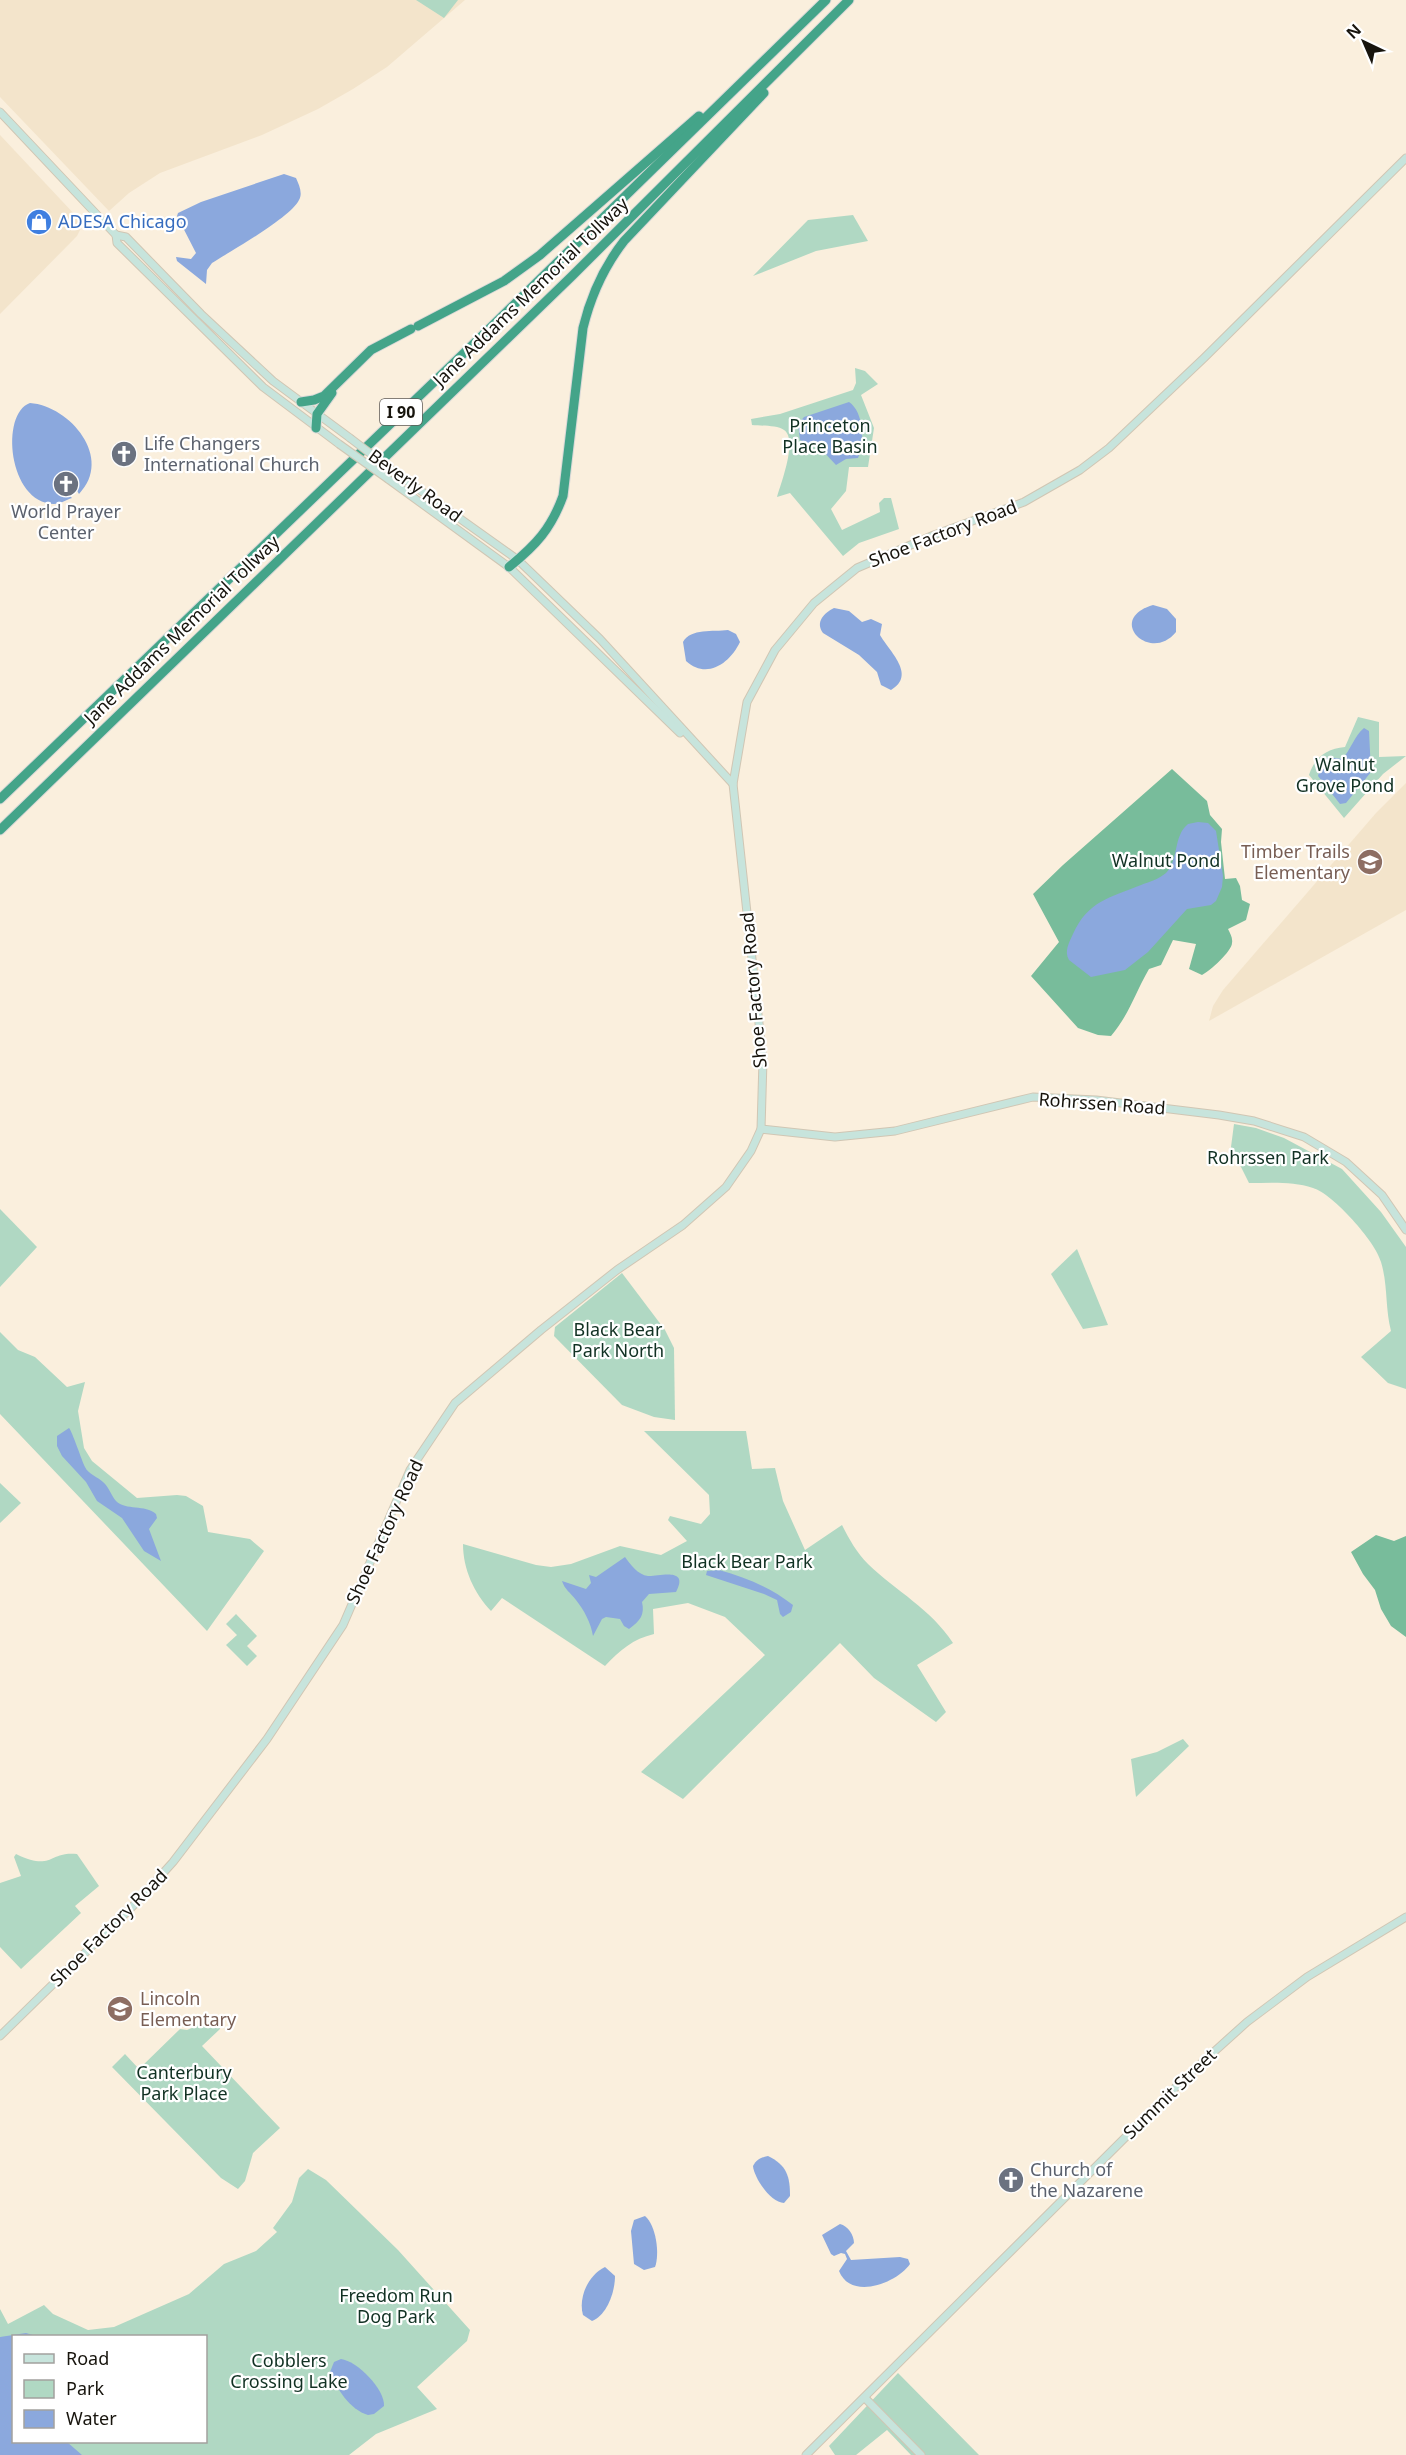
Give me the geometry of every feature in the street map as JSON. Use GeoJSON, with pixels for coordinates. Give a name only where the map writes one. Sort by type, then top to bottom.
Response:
{"type":"FeatureCollection","features":[{"type":"Feature","properties":{"kind":"highway","name":"Jane Addams Memorial Tollway"},"geometry":{"type":"LineString","coordinates":[[0,799],[504,314],[826,0]]}},
{"type":"Feature","properties":{"kind":"highway","name":"Jane Addams Memorial Tollway"},"geometry":{"type":"LineString","coordinates":[[0,830],[565,283],[850,0]]}},
{"type":"Feature","properties":{"kind":"highway"},"geometry":{"type":"LineString","coordinates":[[509,567],[546,533],[556,516],[563,496],[583,328],[590,302],[605,265],[624,241],[850,0]]}},
{"type":"Feature","properties":{"kind":"highway"},"geometry":{"type":"LineString","coordinates":[[301,402],[324,396],[371,350],[504,280],[540,255],[584,219],[801,24]]}},
{"type":"Feature","properties":{"kind":"highway"},"geometry":{"type":"LineString","coordinates":[[316,428],[317,414],[349,370]]}},
{"type":"Feature","properties":{"kind":"street","name":"Beverly Road"},"geometry":{"type":"LineString","coordinates":[[0,112],[116,235],[126,237],[201,314],[273,381],[518,560],[600,639],[733,784]]}},
{"type":"Feature","properties":{"kind":"street","name":"Shoe Factory Road"},"geometry":{"type":"LineString","coordinates":[[0,2036],[137,1902],[173,1862],[267,1739],[322,1660],[343,1625],[410,1470],[455,1403],[541,1330],[617,1270],[683,1225],[726,1187],[751,1151],[761,1129],[763,1060],[733,784],[747,702],[775,650],[814,603],[857,568],[934,534],[1024,502],[1096,458],[1170,391],[1406,158]]}},
{"type":"Feature","properties":{"kind":"street","name":"Beverly Road"},"geometry":{"type":"LineString","coordinates":[[116,235],[117,243],[263,387],[509,567],[702,752]]}},
{"type":"Feature","properties":{"kind":"street","name":"Rohrssen Road"},"geometry":{"type":"LineString","coordinates":[[761,1129],[835,1137],[895,1131],[1033,1097],[1096,1100],[1254,1120],[1304,1137],[1347,1162],[1382,1195],[1406,1230]]}},
{"type":"Feature","properties":{"kind":"street","name":"Summit Street"},"geometry":{"type":"LineString","coordinates":[[806,2455],[1035,2225],[1186,2077],[1247,2022],[1307,1977],[1406,1917]]}},
{"type":"Feature","properties":{"kind":"street"},"geometry":{"type":"LineString","coordinates":[[865,2398],[921,2455]]}},
{"type":"Feature","properties":{"kind":"shaded area"},"geometry":{"type":"Polygon","coordinates":[[[0,0],[465,0],[387,67],[353,89],[318,109],[262,135],[160,173],[129,193],[109,211],[0,97],[0,0]]]}},
{"type":"Feature","properties":{"kind":"shaded area","name":"ADESA Chicago"},"geometry":{"type":"Polygon","coordinates":[[[0,135],[76,216],[81,228],[77,236],[0,314],[0,135]]]}},
{"type":"Feature","properties":{"kind":"shaded area","name":"Timber Trails Elementary"},"geometry":{"type":"Polygon","coordinates":[[[1406,783],[1406,910],[1209,1021],[1213,1006],[1223,990],[1376,813],[1406,783]]]}},
{"type":"Feature","properties":{"kind":"green space"},"geometry":{"type":"Polygon","coordinates":[[[416,0],[458,0],[444,18],[416,0]]]}},
{"type":"Feature","properties":{"kind":"green space"},"geometry":{"type":"Polygon","coordinates":[[[853,215],[868,241],[816,251],[753,276],[808,220],[853,215]]]}},
{"type":"Feature","properties":{"kind":"green space","name":"Princeton Place Basin"},"geometry":{"type":"Polygon","coordinates":[[[855,368],[865,371],[878,384],[861,395],[874,428],[868,467],[849,467],[846,491],[831,509],[842,530],[880,512],[879,503],[884,498],[891,498],[899,529],[859,543],[843,556],[790,493],[777,497],[789,451],[788,435],[777,427],[752,425],[751,419],[780,414],[853,390],[856,383],[855,368]]]}},
{"type":"Feature","properties":{"kind":"green space","name":"Walnut Grove Pond"},"geometry":{"type":"Polygon","coordinates":[[[1358,717],[1379,722],[1379,757],[1406,756],[1383,774],[1344,818],[1309,775],[1314,763],[1322,755],[1345,747],[1358,717]]]}},
{"type":"Feature","properties":{"kind":"green space","name":"Walnut Pond"},"geometry":{"type":"Polygon","coordinates":[[[1172,769],[1207,801],[1210,815],[1222,829],[1225,879],[1236,878],[1242,900],[1250,904],[1246,920],[1228,929],[1232,939],[1231,947],[1202,975],[1189,969],[1196,944],[1173,940],[1161,965],[1149,969],[1127,1012],[1111,1036],[1098,1035],[1078,1028],[1031,976],[1059,942],[1033,894],[1172,769]]]}},
{"type":"Feature","properties":{"kind":"green space","name":"Rohrssen Park"},"geometry":{"type":"Polygon","coordinates":[[[1234,1124],[1256,1128],[1284,1138],[1342,1169],[1381,1212],[1406,1247],[1406,1389],[1388,1383],[1361,1357],[1391,1331],[1381,1262],[1371,1243],[1342,1209],[1313,1188],[1298,1184],[1249,1183],[1231,1147],[1234,1124]]]}},
{"type":"Feature","properties":{"kind":"green space"},"geometry":{"type":"Polygon","coordinates":[[[0,1209],[37,1247],[0,1287],[0,1209]]]}},
{"type":"Feature","properties":{"kind":"green space"},"geometry":{"type":"Polygon","coordinates":[[[1077,1249],[1108,1325],[1083,1329],[1051,1274],[1077,1249]]]}},
{"type":"Feature","properties":{"kind":"green space","name":"Black Bear Park North"},"geometry":{"type":"Polygon","coordinates":[[[622,1273],[665,1330],[674,1348],[675,1420],[654,1417],[622,1405],[554,1336],[555,1327],[622,1273]]]}},
{"type":"Feature","properties":{"kind":"green space"},"geometry":{"type":"Polygon","coordinates":[[[0,1332],[18,1350],[35,1357],[67,1387],[85,1382],[78,1411],[84,1448],[92,1461],[137,1498],[186,1496],[203,1506],[208,1532],[250,1539],[264,1551],[207,1631],[0,1414],[0,1332]]]}},
{"type":"Feature","properties":{"kind":"green space","name":"Black Bear Park"},"geometry":{"type":"Polygon","coordinates":[[[644,1431],[746,1431],[752,1469],[775,1468],[783,1501],[805,1550],[842,1525],[868,1564],[924,1610],[953,1643],[917,1665],[946,1712],[936,1722],[874,1678],[840,1643],[683,1799],[641,1772],[765,1655],[725,1617],[688,1603],[653,1609],[654,1634],[627,1646],[605,1666],[502,1598],[491,1611],[479,1596],[471,1580],[465,1562],[463,1544],[536,1565],[551,1567],[571,1564],[620,1546],[661,1555],[687,1541],[668,1520],[670,1516],[701,1524],[710,1514],[709,1495],[644,1431]]]}},
{"type":"Feature","properties":{"kind":"green space"},"geometry":{"type":"Polygon","coordinates":[[[0,1483],[21,1503],[0,1523],[0,1483]]]}},
{"type":"Feature","properties":{"kind":"green space"},"geometry":{"type":"Polygon","coordinates":[[[1376,1535],[1394,1541],[1406,1536],[1406,1637],[1391,1626],[1381,1609],[1375,1590],[1351,1552],[1376,1535]]]}},
{"type":"Feature","properties":{"kind":"green space"},"geometry":{"type":"Polygon","coordinates":[[[236,1614],[257,1636],[247,1646],[257,1656],[247,1666],[226,1645],[237,1635],[226,1624],[236,1614]]]}},
{"type":"Feature","properties":{"kind":"green space"},"geometry":{"type":"Polygon","coordinates":[[[1183,1739],[1189,1746],[1136,1797],[1131,1759],[1157,1752],[1183,1739]]]}},
{"type":"Feature","properties":{"kind":"green space"},"geometry":{"type":"Polygon","coordinates":[[[16,1854],[28,1859],[44,1861],[60,1855],[77,1854],[99,1886],[75,1906],[81,1913],[21,1969],[0,1947],[0,1883],[21,1876],[14,1857],[16,1854]]]}},
{"type":"Feature","properties":{"kind":"green space","name":"Canterbury Park Place"},"geometry":{"type":"Polygon","coordinates":[[[216,2018],[220,2029],[202,2046],[280,2128],[253,2153],[245,2181],[238,2189],[221,2178],[112,2067],[125,2054],[139,2069],[180,2029],[187,2030],[216,2018]]]}},
{"type":"Feature","properties":{"kind":"green space","name":"Cobblers Crossing Lake"},"geometry":{"type":"Polygon","coordinates":[[[308,2169],[326,2180],[398,2250],[470,2330],[467,2341],[417,2387],[437,2409],[376,2434],[349,2455],[0,2455],[0,2309],[8,2324],[44,2305],[53,2314],[88,2330],[114,2327],[189,2294],[224,2264],[256,2251],[277,2232],[273,2228],[292,2202],[299,2178],[308,2169]]]}},
{"type":"Feature","properties":{"kind":"green space"},"geometry":{"type":"Polygon","coordinates":[[[898,2373],[979,2455],[911,2455],[887,2430],[856,2455],[835,2455],[829,2446],[898,2373]]]}},
{"type":"Feature","properties":{"kind":"water"},"geometry":{"type":"Polygon","coordinates":[[[284,174],[296,178],[301,192],[299,200],[273,225],[212,263],[207,270],[206,284],[177,261],[176,257],[191,259],[196,253],[177,216],[178,213],[201,202],[284,174]]]}},
{"type":"Feature","properties":{"kind":"water"},"geometry":{"type":"Polygon","coordinates":[[[849,402],[858,413],[862,428],[862,444],[858,458],[846,459],[836,465],[821,449],[800,440],[798,424],[804,417],[849,402]]]}},
{"type":"Feature","properties":{"kind":"water"},"geometry":{"type":"Polygon","coordinates":[[[30,403],[45,406],[59,413],[83,436],[92,465],[89,480],[79,494],[72,475],[64,473],[56,478],[57,491],[72,498],[54,504],[39,500],[27,489],[18,474],[12,439],[15,423],[21,410],[30,403]]]}},
{"type":"Feature","properties":{"kind":"water"},"geometry":{"type":"Polygon","coordinates":[[[1153,605],[1167,609],[1176,619],[1176,632],[1166,641],[1155,643],[1145,641],[1137,636],[1132,628],[1133,620],[1139,611],[1153,605]]]}},
{"type":"Feature","properties":{"kind":"water"},"geometry":{"type":"Polygon","coordinates":[[[834,608],[849,611],[862,622],[871,619],[882,624],[880,635],[899,663],[902,677],[891,690],[881,685],[877,672],[859,655],[823,633],[820,622],[827,612],[834,608]]]}},
{"type":"Feature","properties":{"kind":"water"},"geometry":{"type":"Polygon","coordinates":[[[728,630],[736,634],[740,642],[736,650],[724,662],[710,669],[702,669],[686,661],[683,642],[691,634],[728,630]]]}},
{"type":"Feature","properties":{"kind":"water","name":"Walnut Grove Pond"},"geometry":{"type":"Polygon","coordinates":[[[1364,728],[1369,731],[1371,772],[1346,803],[1340,804],[1318,776],[1320,768],[1328,757],[1342,759],[1364,728]]]}},
{"type":"Feature","properties":{"kind":"water"},"geometry":{"type":"Polygon","coordinates":[[[1208,823],[1216,831],[1223,876],[1222,887],[1216,901],[1211,905],[1187,909],[1148,952],[1125,970],[1091,977],[1069,960],[1067,950],[1069,944],[1085,914],[1101,902],[1166,873],[1173,862],[1183,829],[1188,824],[1208,823]]]}},
{"type":"Feature","properties":{"kind":"water"},"geometry":{"type":"Polygon","coordinates":[[[69,1428],[86,1469],[105,1484],[116,1501],[125,1506],[147,1509],[156,1514],[157,1518],[149,1529],[161,1561],[144,1551],[122,1518],[97,1501],[86,1482],[62,1456],[57,1446],[57,1436],[69,1428]]]}},
{"type":"Feature","properties":{"kind":"water"},"geometry":{"type":"Polygon","coordinates":[[[625,1557],[641,1574],[676,1576],[679,1584],[676,1592],[649,1594],[642,1602],[641,1617],[629,1629],[620,1619],[606,1617],[602,1619],[593,1636],[584,1612],[562,1581],[586,1589],[591,1583],[589,1575],[596,1577],[625,1557]]]}},
{"type":"Feature","properties":{"kind":"water"},"geometry":{"type":"Polygon","coordinates":[[[719,1570],[749,1580],[776,1593],[793,1605],[791,1612],[783,1617],[780,1614],[777,1600],[706,1575],[707,1571],[719,1570]]]}},
{"type":"Feature","properties":{"kind":"water"},"geometry":{"type":"Polygon","coordinates":[[[768,2156],[779,2163],[788,2177],[790,2196],[784,2203],[769,2194],[754,2171],[753,2166],[756,2162],[768,2156]]]}},
{"type":"Feature","properties":{"kind":"water"},"geometry":{"type":"Polygon","coordinates":[[[645,2216],[652,2226],[657,2255],[655,2267],[644,2270],[634,2264],[631,2231],[634,2220],[645,2216]]]}},
{"type":"Feature","properties":{"kind":"water"},"geometry":{"type":"Polygon","coordinates":[[[840,2224],[850,2231],[853,2237],[854,2243],[846,2251],[851,2260],[900,2257],[908,2259],[910,2264],[904,2271],[885,2282],[874,2286],[853,2285],[845,2280],[839,2271],[847,2259],[845,2254],[834,2256],[831,2254],[822,2235],[840,2224]]]}},
{"type":"Feature","properties":{"kind":"water"},"geometry":{"type":"Polygon","coordinates":[[[605,2267],[615,2276],[614,2289],[602,2314],[592,2321],[583,2315],[583,2294],[589,2281],[605,2267]]]}},
{"type":"Feature","properties":{"kind":"water"},"geometry":{"type":"Polygon","coordinates":[[[12,2335],[12,2443],[68,2443],[82,2455],[0,2455],[0,2337],[12,2335]]]}},
{"type":"Feature","properties":{"kind":"water"},"geometry":{"type":"Polygon","coordinates":[[[341,2359],[362,2370],[380,2392],[384,2406],[374,2414],[368,2415],[355,2408],[344,2398],[336,2385],[330,2372],[334,2362],[341,2359]]]}},
{"type":"Feature","properties":{"kind":"place","name":"ADESA Chicago"},"geometry":{"type":"Point","coordinates":[39,222]}},
{"type":"Feature","properties":{"kind":"place","name":"Life Changers International Church"},"geometry":{"type":"Point","coordinates":[124,454]}},
{"type":"Feature","properties":{"kind":"place","name":"World Prayer Center"},"geometry":{"type":"Point","coordinates":[66,484]}},
{"type":"Feature","properties":{"kind":"place","name":"Timber Trails Elementary"},"geometry":{"type":"Point","coordinates":[1370,862]}},
{"type":"Feature","properties":{"kind":"place","name":"Lincoln Elementary"},"geometry":{"type":"Point","coordinates":[120,2009]}},
{"type":"Feature","properties":{"kind":"place","name":"Church of the Nazarene"},"geometry":{"type":"Point","coordinates":[1011,2180]}},
{"type":"Feature","properties":{"kind":"park label","name":"Freedom Run Dog Park"},"geometry":{"type":"Point","coordinates":[396,2306]}}]}
